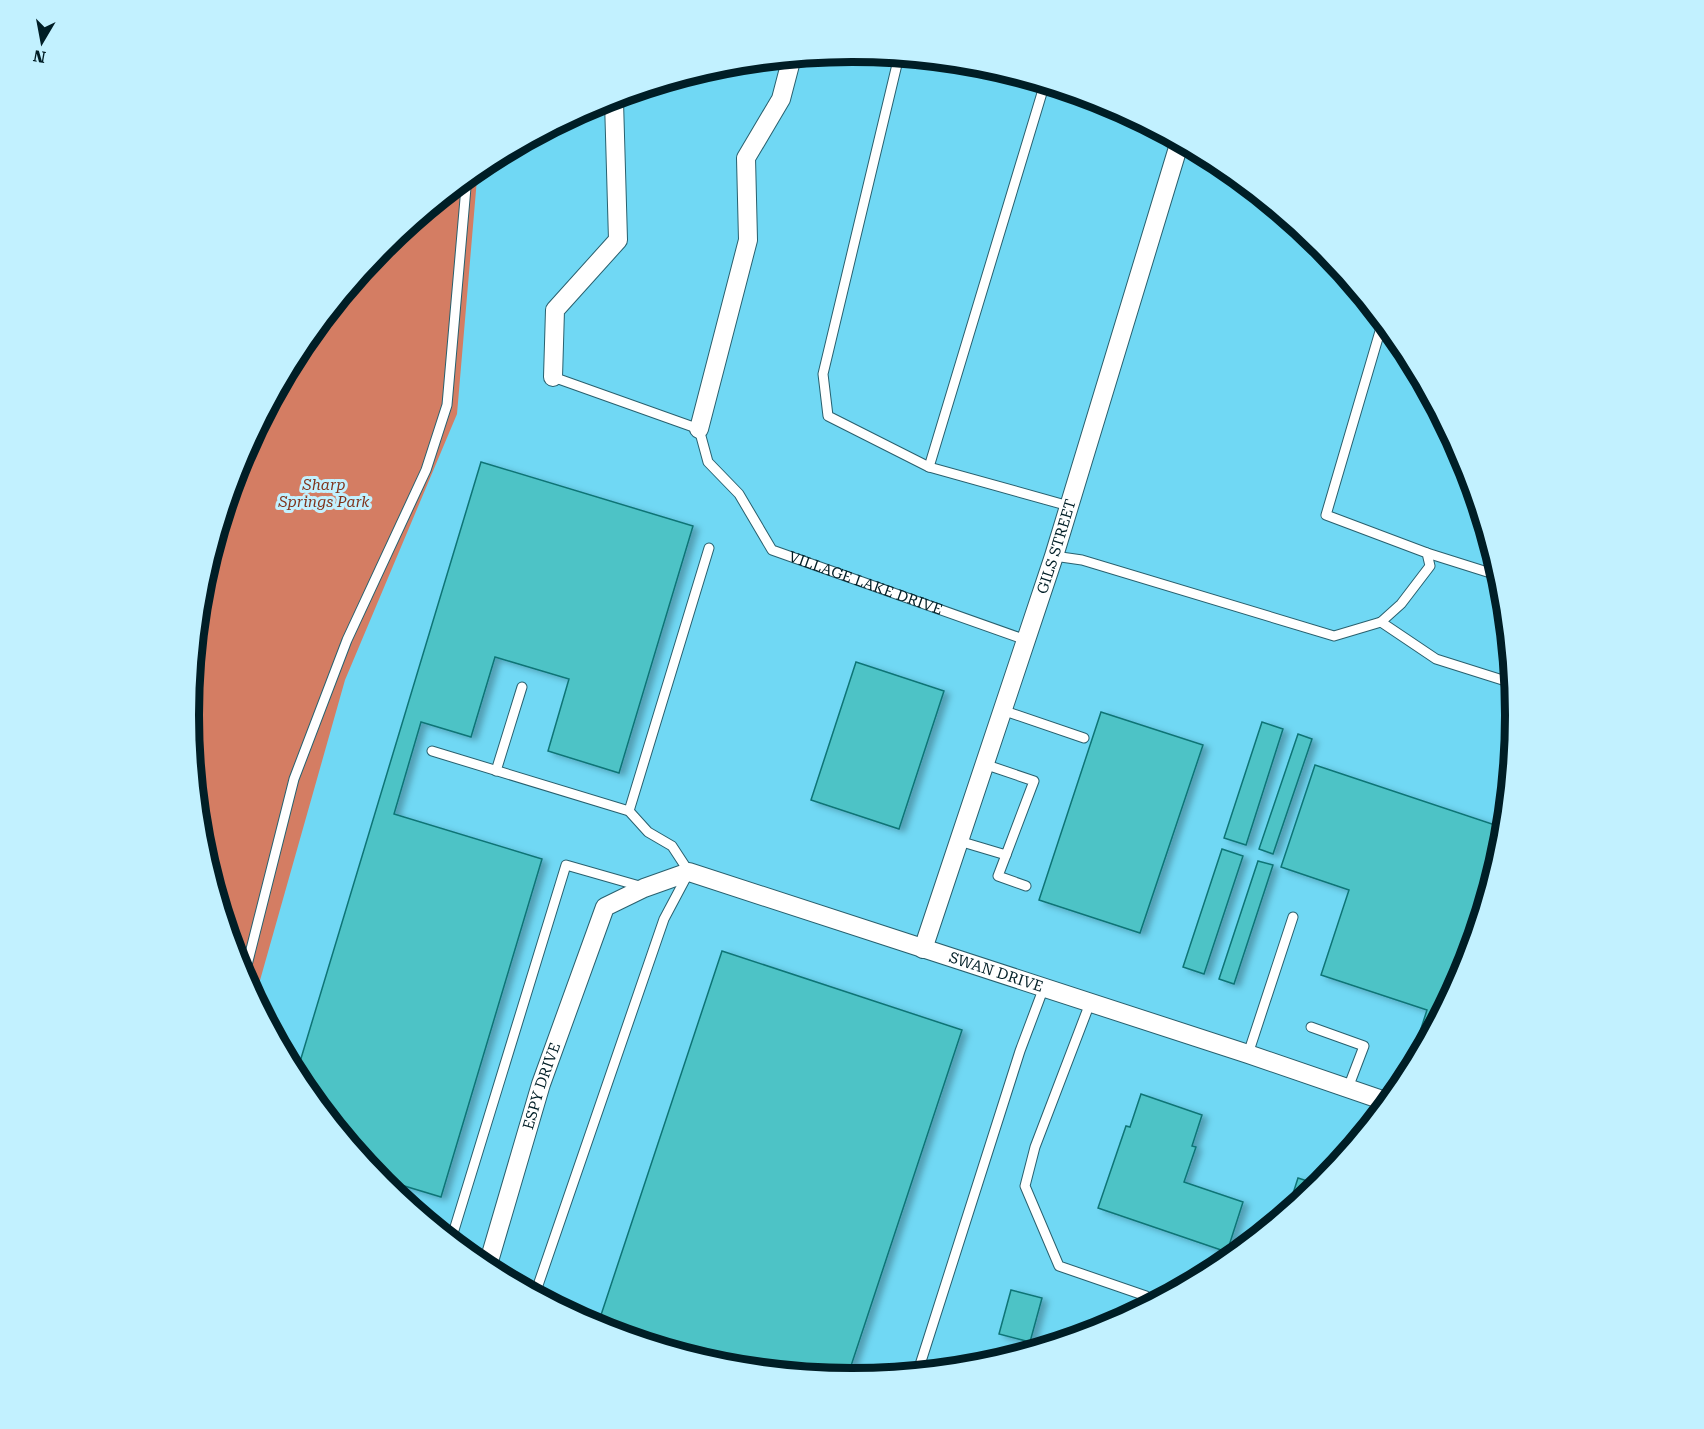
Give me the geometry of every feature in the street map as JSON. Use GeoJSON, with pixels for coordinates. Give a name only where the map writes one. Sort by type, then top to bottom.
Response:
{"type":"FeatureCollection","features":[{"type":"Feature","properties":{"kind":"street","name":"VILLAGE LAKE DRIVE"},"geometry":{"type":"LineString","coordinates":[[699,429],[748,240],[746,158],[782,99],[790,65]]}},
{"type":"Feature","properties":{"kind":"street"},"geometry":{"type":"LineString","coordinates":[[553,376],[555,310],[618,240],[614,106]]}},
{"type":"Feature","properties":{"kind":"street","name":"GILS STREET"},"geometry":{"type":"LineString","coordinates":[[923,949],[1054,556],[1178,149]]}},
{"type":"Feature","properties":{"kind":"street"},"geometry":{"type":"LineString","coordinates":[[644,888],[689,872]]}},
{"type":"Feature","properties":{"kind":"street","name":"SWAN DRIVE"},"geometry":{"type":"LineString","coordinates":[[689,872],[1248,1054],[1379,1099]]}},
{"type":"Feature","properties":{"kind":"street","name":"ESPY DRIVE"},"geometry":{"type":"LineString","coordinates":[[487,1256],[541,1084],[605,907],[644,888]]}},
{"type":"Feature","properties":{"kind":"lane"},"geometry":{"type":"LineString","coordinates":[[897,63],[823,374],[828,416],[929,467],[1069,506]]}},
{"type":"Feature","properties":{"kind":"lane"},"geometry":{"type":"LineString","coordinates":[[929,467],[1043,90]]}},
{"type":"Feature","properties":{"kind":"lane"},"geometry":{"type":"LineString","coordinates":[[248,961],[294,779],[346,640],[426,470],[447,405],[466,188]]}},
{"type":"Feature","properties":{"kind":"lane"},"geometry":{"type":"LineString","coordinates":[[1380,331],[1326,515],[1427,553],[1489,573]]}},
{"type":"Feature","properties":{"kind":"lane"},"geometry":{"type":"LineString","coordinates":[[553,376],[699,429]]}},
{"type":"Feature","properties":{"kind":"lane","name":"VILLAGE LAKE DRIVE"},"geometry":{"type":"LineString","coordinates":[[699,429],[708,462],[740,494],[772,550],[1026,640]]}},
{"type":"Feature","properties":{"kind":"lane"},"geometry":{"type":"LineString","coordinates":[[629,811],[709,548]]}},
{"type":"Feature","properties":{"kind":"lane"},"geometry":{"type":"LineString","coordinates":[[1054,556],[1082,560],[1334,636],[1381,622],[1401,604],[1430,566],[1427,553]]}},
{"type":"Feature","properties":{"kind":"lane"},"geometry":{"type":"LineString","coordinates":[[1381,622],[1436,659],[1504,681]]}},
{"type":"Feature","properties":{"kind":"lane"},"geometry":{"type":"LineString","coordinates":[[496,771],[522,687]]}},
{"type":"Feature","properties":{"kind":"lane"},"geometry":{"type":"LineString","coordinates":[[1002,710],[1084,738]]}},
{"type":"Feature","properties":{"kind":"lane"},"geometry":{"type":"LineString","coordinates":[[432,751],[629,811],[648,832],[672,846],[689,872],[664,919],[538,1287]]}},
{"type":"Feature","properties":{"kind":"lane"},"geometry":{"type":"LineString","coordinates":[[984,764],[1034,781],[998,876],[1026,886]]}},
{"type":"Feature","properties":{"kind":"lane"},"geometry":{"type":"LineString","coordinates":[[958,841],[1006,855]]}},
{"type":"Feature","properties":{"kind":"lane"},"geometry":{"type":"LineString","coordinates":[[453,1232],[566,865],[644,888]]}},
{"type":"Feature","properties":{"kind":"lane"},"geometry":{"type":"LineString","coordinates":[[1248,1054],[1293,917]]}},
{"type":"Feature","properties":{"kind":"lane"},"geometry":{"type":"LineString","coordinates":[[920,1364],[1020,1051],[1044,987]]}},
{"type":"Feature","properties":{"kind":"lane"},"geometry":{"type":"LineString","coordinates":[[1090,1003],[1035,1147],[1025,1186],[1059,1266],[1146,1296]]}},
{"type":"Feature","properties":{"kind":"lane"},"geometry":{"type":"LineString","coordinates":[[1311,1027],[1364,1046],[1348,1089]]}},
{"type":"Feature","properties":{"kind":"green space","name":"Sharp Springs Park"},"geometry":{"type":"Polygon","coordinates":[[[477,180],[457,414],[345,680],[258,986],[221,884],[205,800],[200,757],[200,672],[205,629],[221,545],[249,465],[266,426],[309,352],[361,284],[390,253],[454,196],[477,180]]]}},
{"type":"Feature","properties":{"kind":"building"},"geometry":{"type":"Polygon","coordinates":[[[481,462],[693,526],[619,773],[548,751],[569,679],[495,657],[471,737],[421,722],[394,814],[542,859],[441,1197],[399,1184],[390,1176],[334,1112],[300,1063],[481,462]]]}},
{"type":"Feature","properties":{"kind":"building"},"geometry":{"type":"Polygon","coordinates":[[[856,662],[944,691],[899,829],[811,800],[856,662]]]}},
{"type":"Feature","properties":{"kind":"building"},"geometry":{"type":"Polygon","coordinates":[[[1101,712],[1203,745],[1140,933],[1039,900],[1101,712]]]}},
{"type":"Feature","properties":{"kind":"building"},"geometry":{"type":"Polygon","coordinates":[[[1262,722],[1283,729],[1246,845],[1224,838],[1262,722]]]}},
{"type":"Feature","properties":{"kind":"building"},"geometry":{"type":"Polygon","coordinates":[[[1298,734],[1312,739],[1273,854],[1259,849],[1298,734]]]}},
{"type":"Feature","properties":{"kind":"building"},"geometry":{"type":"Polygon","coordinates":[[[1315,765],[1495,825],[1483,884],[1470,924],[1438,1003],[1416,1044],[1427,1010],[1321,975],[1349,890],[1281,867],[1315,765]]]}},
{"type":"Feature","properties":{"kind":"building"},"geometry":{"type":"Polygon","coordinates":[[[1222,849],[1243,856],[1204,974],[1183,967],[1222,849]]]}},
{"type":"Feature","properties":{"kind":"building"},"geometry":{"type":"Polygon","coordinates":[[[1258,861],[1273,865],[1234,984],[1219,979],[1258,861]]]}},
{"type":"Feature","properties":{"kind":"building"},"geometry":{"type":"Polygon","coordinates":[[[722,951],[962,1030],[850,1368],[767,1362],[725,1355],[642,1333],[600,1317],[722,951]]]}},
{"type":"Feature","properties":{"kind":"building"},"geometry":{"type":"Polygon","coordinates":[[[1141,1094],[1202,1115],[1192,1146],[1196,1147],[1184,1182],[1243,1202],[1228,1248],[1224,1251],[1098,1208],[1126,1126],[1130,1127],[1141,1094]]]}},
{"type":"Feature","properties":{"kind":"building"},"geometry":{"type":"Polygon","coordinates":[[[1298,1178],[1308,1181],[1292,1197],[1298,1178]]]}},
{"type":"Feature","properties":{"kind":"building"},"geometry":{"type":"Polygon","coordinates":[[[1011,1290],[1042,1298],[1030,1342],[999,1334],[1011,1290]]]}}]}
